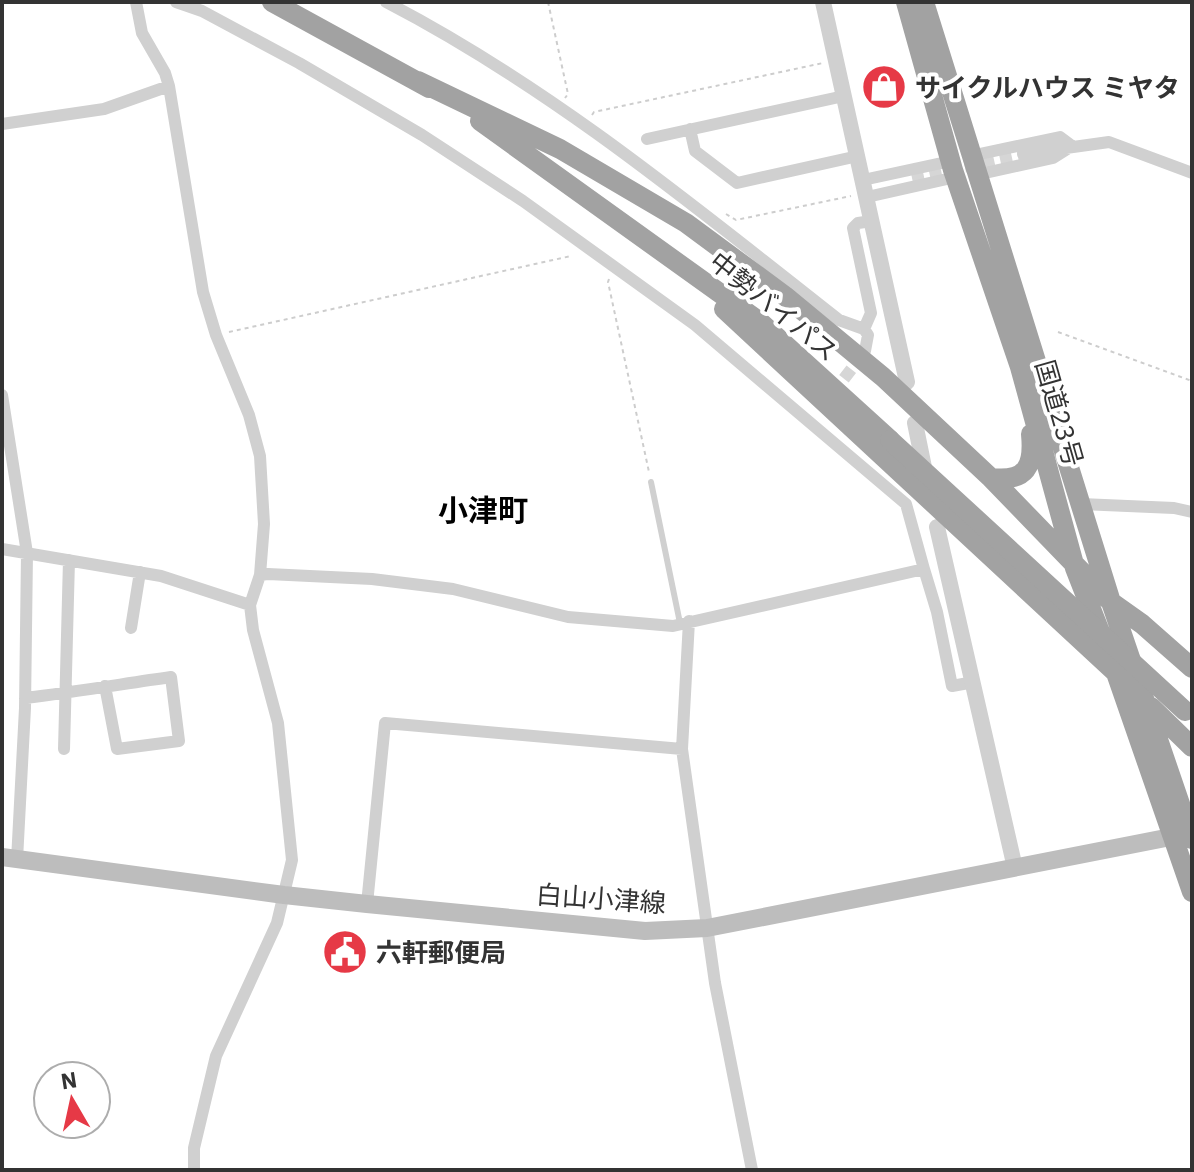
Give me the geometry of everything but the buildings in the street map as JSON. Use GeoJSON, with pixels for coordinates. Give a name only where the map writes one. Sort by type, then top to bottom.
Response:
{"type":"FeatureCollection","features":[{"type":"Feature","properties":{"kind":"highway","name":"中勢バイパス"},"geometry":{"type":"LineString","coordinates":[[272,2],[418,81],[506,137],[760,322],[1189,714]]}},
{"type":"Feature","properties":{"kind":"highway","name":"国道23号"},"geometry":{"type":"LineString","coordinates":[[906,2],[1149,706],[1186,835]]}},
{"type":"Feature","properties":{"kind":"highway","name":"国道23号"},"geometry":{"type":"LineString","coordinates":[[924,2],[963,167],[1075,568],[1116,673],[1186,835]]}},
{"type":"Feature","properties":{"kind":"highway"},"geometry":{"type":"LineString","coordinates":[[418,81],[548,142],[686,223],[785,296],[870,366],[991,478],[1111,602],[1142,624],[1192,668]]}},
{"type":"Feature","properties":{"kind":"highway"},"geometry":{"type":"LineString","coordinates":[[660,248],[1192,747]]}},
{"type":"Feature","properties":{"kind":"highway"},"geometry":{"type":"LineString","coordinates":[[991,478],[1008,480],[1016,477],[1026,470],[1033,457],[1020,367]]}},
{"type":"Feature","properties":{"kind":"highway"},"geometry":{"type":"LineString","coordinates":[[1089,530],[1120,597],[1142,624]]}},
{"type":"Feature","properties":{"kind":"highway"},"geometry":{"type":"LineString","coordinates":[[1186,835],[1192,892]]}},
{"type":"Feature","properties":{"kind":"main road","name":"白山小津線"},"geometry":{"type":"LineString","coordinates":[[9,858],[284,895],[645,931],[707,928],[1186,835]]}},
{"type":"Feature","properties":{"kind":"street"},"geometry":{"type":"LineString","coordinates":[[136,2],[142,33],[169,86],[203,292],[216,335],[249,415],[260,456],[264,524],[260,575],[250,605],[253,630],[273,698],[292,860],[267,946],[216,1056],[194,1148],[192,1170]]}},
{"type":"Feature","properties":{"kind":"street"},"geometry":{"type":"LineString","coordinates":[[176,2],[202,11],[299,63],[422,135],[523,201],[695,325],[813,423],[906,504],[937,612],[952,686],[974,682]]}},
{"type":"Feature","properties":{"kind":"street"},"geometry":{"type":"LineString","coordinates":[[386,2],[474,52],[580,122],[690,203],[839,320],[864,329],[868,335],[865,351]]}},
{"type":"Feature","properties":{"kind":"street"},"geometry":{"type":"LineString","coordinates":[[823,2],[907,382]]}},
{"type":"Feature","properties":{"kind":"street"},"geometry":{"type":"LineString","coordinates":[[2,124],[104,109],[169,86]]}},
{"type":"Feature","properties":{"kind":"street"},"geometry":{"type":"LineString","coordinates":[[647,139],[844,96]]}},
{"type":"Feature","properties":{"kind":"street"},"geometry":{"type":"LineString","coordinates":[[690,129],[695,151],[737,183],[858,156]]}},
{"type":"Feature","properties":{"kind":"street"},"geometry":{"type":"LineString","coordinates":[[865,188],[963,167],[1060,137],[1072,146]]}},
{"type":"Feature","properties":{"kind":"street"},"geometry":{"type":"LineString","coordinates":[[1023,154],[1109,142],[1192,173]]}},
{"type":"Feature","properties":{"kind":"street"},"geometry":{"type":"LineString","coordinates":[[963,167],[1053,158],[1072,146]]}},
{"type":"Feature","properties":{"kind":"street"},"geometry":{"type":"LineString","coordinates":[[865,188],[912,178]]}},
{"type":"Feature","properties":{"kind":"street"},"geometry":{"type":"LineString","coordinates":[[864,329],[871,313],[853,228],[858,223],[872,221]]}},
{"type":"Feature","properties":{"kind":"street"},"geometry":{"type":"LineString","coordinates":[[2,395],[27,553],[25,698],[9,858]]}},
{"type":"Feature","properties":{"kind":"street"},"geometry":{"type":"LineString","coordinates":[[813,423],[822,409]]}},
{"type":"Feature","properties":{"kind":"street"},"geometry":{"type":"LineString","coordinates":[[915,423],[926,480]]}},
{"type":"Feature","properties":{"kind":"street"},"geometry":{"type":"LineString","coordinates":[[1081,504],[1174,508],[1192,512]]}},
{"type":"Feature","properties":{"kind":"street"},"geometry":{"type":"LineString","coordinates":[[937,527],[1015,868]]}},
{"type":"Feature","properties":{"kind":"street"},"geometry":{"type":"LineString","coordinates":[[2,549],[140,572],[204,588],[250,605]]}},
{"type":"Feature","properties":{"kind":"street"},"geometry":{"type":"LineString","coordinates":[[64,749],[69,560]]}},
{"type":"Feature","properties":{"kind":"street"},"geometry":{"type":"LineString","coordinates":[[260,575],[372,579],[453,589],[568,617],[661,625],[924,569]]}},
{"type":"Feature","properties":{"kind":"street"},"geometry":{"type":"LineString","coordinates":[[131,628],[140,572]]}},
{"type":"Feature","properties":{"kind":"street"},"geometry":{"type":"LineString","coordinates":[[685,622],[682,749],[715,983],[752,1170]]}},
{"type":"Feature","properties":{"kind":"street"},"geometry":{"type":"LineString","coordinates":[[25,698],[66,693],[105,686],[171,677],[179,741],[117,749],[105,686]]}},
{"type":"Feature","properties":{"kind":"street"},"geometry":{"type":"LineString","coordinates":[[367,904],[385,723],[682,749]]}},
{"type":"Feature","properties":{"kind":"lane"},"geometry":{"type":"LineString","coordinates":[[651,482],[685,622]]}},
{"type":"Feature","properties":{"kind":"path"},"geometry":{"type":"LineString","coordinates":[[548,2],[568,94],[560,103]]}},
{"type":"Feature","properties":{"kind":"path"},"geometry":{"type":"LineString","coordinates":[[588,120],[594,112],[836,60]]}},
{"type":"Feature","properties":{"kind":"path"},"geometry":{"type":"LineString","coordinates":[[723,212],[736,220],[857,195],[865,188]]}},
{"type":"Feature","properties":{"kind":"path"},"geometry":{"type":"LineString","coordinates":[[216,335],[571,256]]}},
{"type":"Feature","properties":{"kind":"path"},"geometry":{"type":"LineString","coordinates":[[614,266],[608,282],[651,482]]}},
{"type":"Feature","properties":{"kind":"path"},"geometry":{"type":"LineString","coordinates":[[1058,332],[1192,381]]}},
{"type":"Feature","properties":{"kind":"tunnel"},"geometry":{"type":"LineString","coordinates":[[912,178],[1023,154]]}},
{"type":"Feature","properties":{"kind":"tunnel"},"geometry":{"type":"LineString","coordinates":[[833,393],[863,354]]}},
{"type":"Feature","properties":{"kind":"place","name":"サイクルハウス ミヤタ"},"geometry":{"type":"Point","coordinates":[884,87]}},
{"type":"Feature","properties":{"kind":"place","name":"六軒郵便局"},"geometry":{"type":"Point","coordinates":[345,952]}},
{"type":"Feature","properties":{"kind":"district","name":"小津町"},"geometry":{"type":"Point","coordinates":[483,509]}}]}
